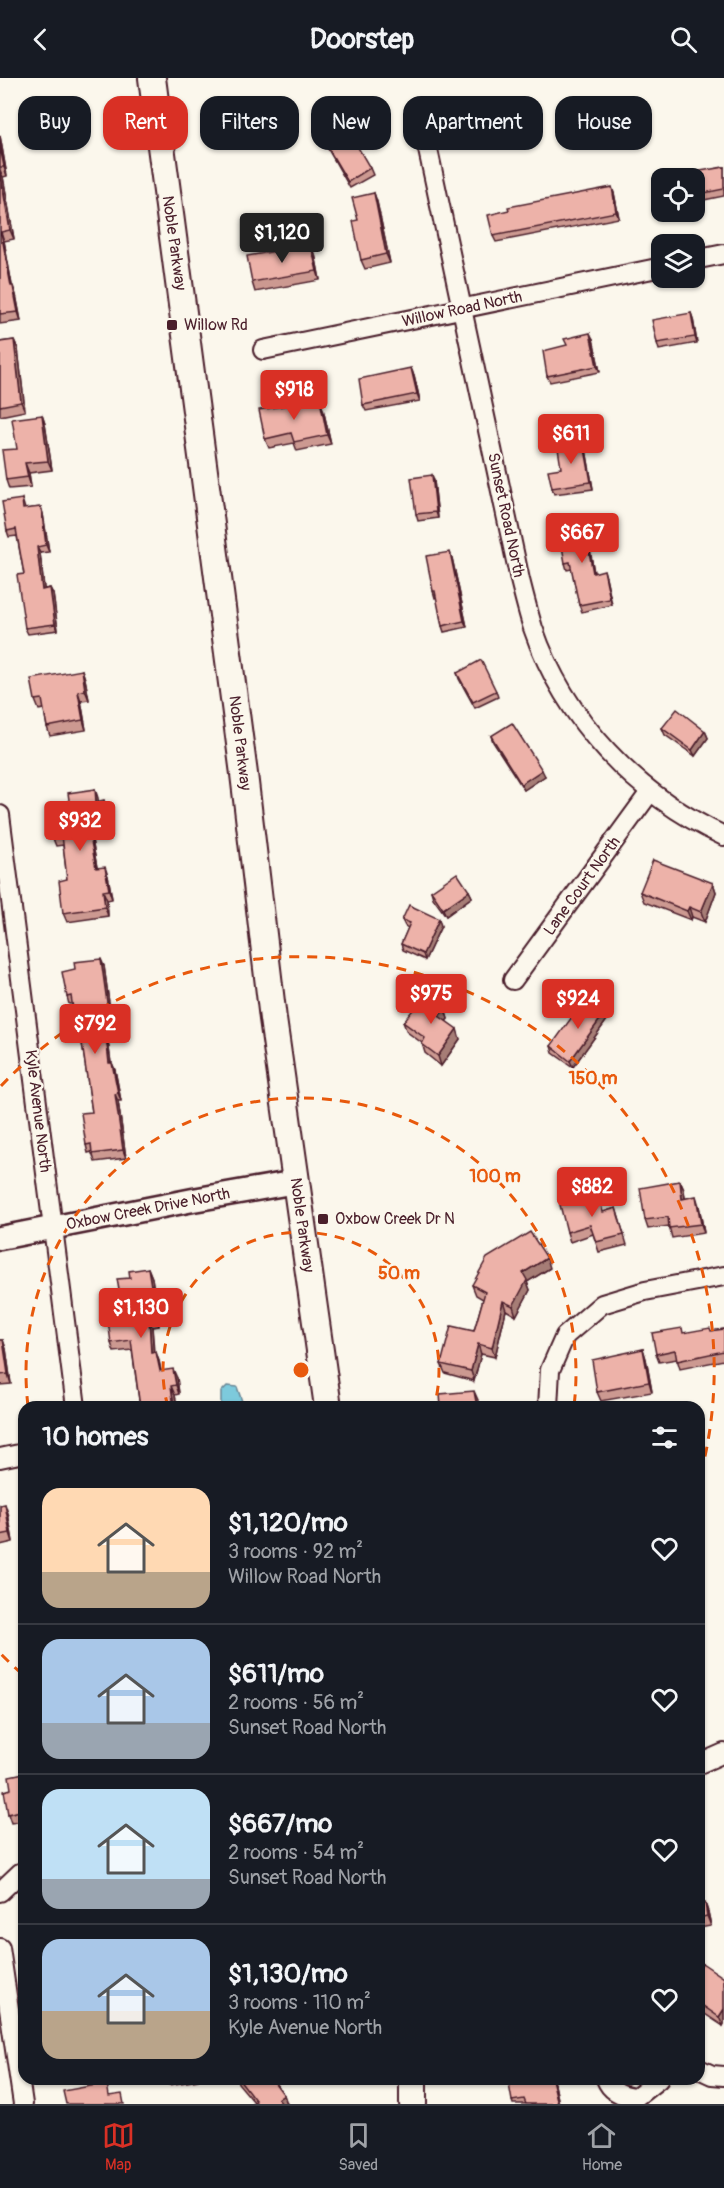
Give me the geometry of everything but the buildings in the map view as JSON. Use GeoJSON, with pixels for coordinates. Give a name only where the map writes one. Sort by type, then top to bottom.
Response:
{"type":"FeatureCollection","features":[{"type":"Feature","properties":{"kind":"main road","name":"Noble Parkway"},"geometry":{"type":"LineString","coordinates":[[152,78],[244,774],[273,1019],[327,1401]]}},
{"type":"Feature","properties":{"kind":"main road"},"geometry":{"type":"LineString","coordinates":[[413,2085],[413,2104]]}},
{"type":"Feature","properties":{"kind":"street","name":"Sunset Road North"},"geometry":{"type":"LineString","coordinates":[[429,150],[520,580],[534,629],[554,675],[580,719],[614,759],[650,792],[693,822],[724,836]]}},
{"type":"Feature","properties":{"kind":"street"},"geometry":{"type":"LineString","coordinates":[[705,258],[724,254]]}},
{"type":"Feature","properties":{"kind":"street","name":"Willow Road North"},"geometry":{"type":"LineString","coordinates":[[263,350],[651,269]]}},
{"type":"Feature","properties":{"kind":"street","name":"Lane Court North"},"geometry":{"type":"LineString","coordinates":[[513,980],[650,792]]}},
{"type":"Feature","properties":{"kind":"street","name":"Kyle Avenue North"},"geometry":{"type":"LineString","coordinates":[[0,815],[75,1401]]}},
{"type":"Feature","properties":{"kind":"street","name":"Oxbow Creek Drive North"},"geometry":{"type":"LineString","coordinates":[[0,1238],[296,1182]]}},
{"type":"Feature","properties":{"kind":"street"},"geometry":{"type":"LineString","coordinates":[[548,1401],[550,1370],[565,1336],[602,1304],[645,1291],[724,1276]]}},
{"type":"Feature","properties":{"kind":"street"},"geometry":{"type":"LineString","coordinates":[[0,1458],[18,1454]]}},
{"type":"Feature","properties":{"kind":"street"},"geometry":{"type":"LineString","coordinates":[[705,1761],[724,1753]]}},
{"type":"Feature","properties":{"kind":"street"},"geometry":{"type":"LineString","coordinates":[[0,1892],[18,1875]]}},
{"type":"Feature","properties":{"kind":"street"},"geometry":{"type":"LineString","coordinates":[[0,1948],[18,2070]]}},
{"type":"Feature","properties":{"kind":"street"},"geometry":{"type":"LineString","coordinates":[[705,2072],[724,2076]]}},
{"type":"Feature","properties":{"kind":"street"},"geometry":{"type":"LineString","coordinates":[[20,2085],[23,2104]]}},
{"type":"Feature","properties":{"kind":"street"},"geometry":{"type":"LineString","coordinates":[[609,2085],[622,2096],[636,2097],[651,2085]]}},
{"type":"Feature","properties":{"kind":"water"},"geometry":{"type":"Polygon","coordinates":[[[227,1386],[237,1387],[242,1401],[221,1401],[221,1392],[227,1386]]]}},
{"type":"Feature","properties":{"kind":"place","name":"Willow Rd"},"geometry":{"type":"Point","coordinates":[172,325]}},
{"type":"Feature","properties":{"kind":"place","name":"Oxbow Creek Dr N"},"geometry":{"type":"Point","coordinates":[323,1219]}}]}
